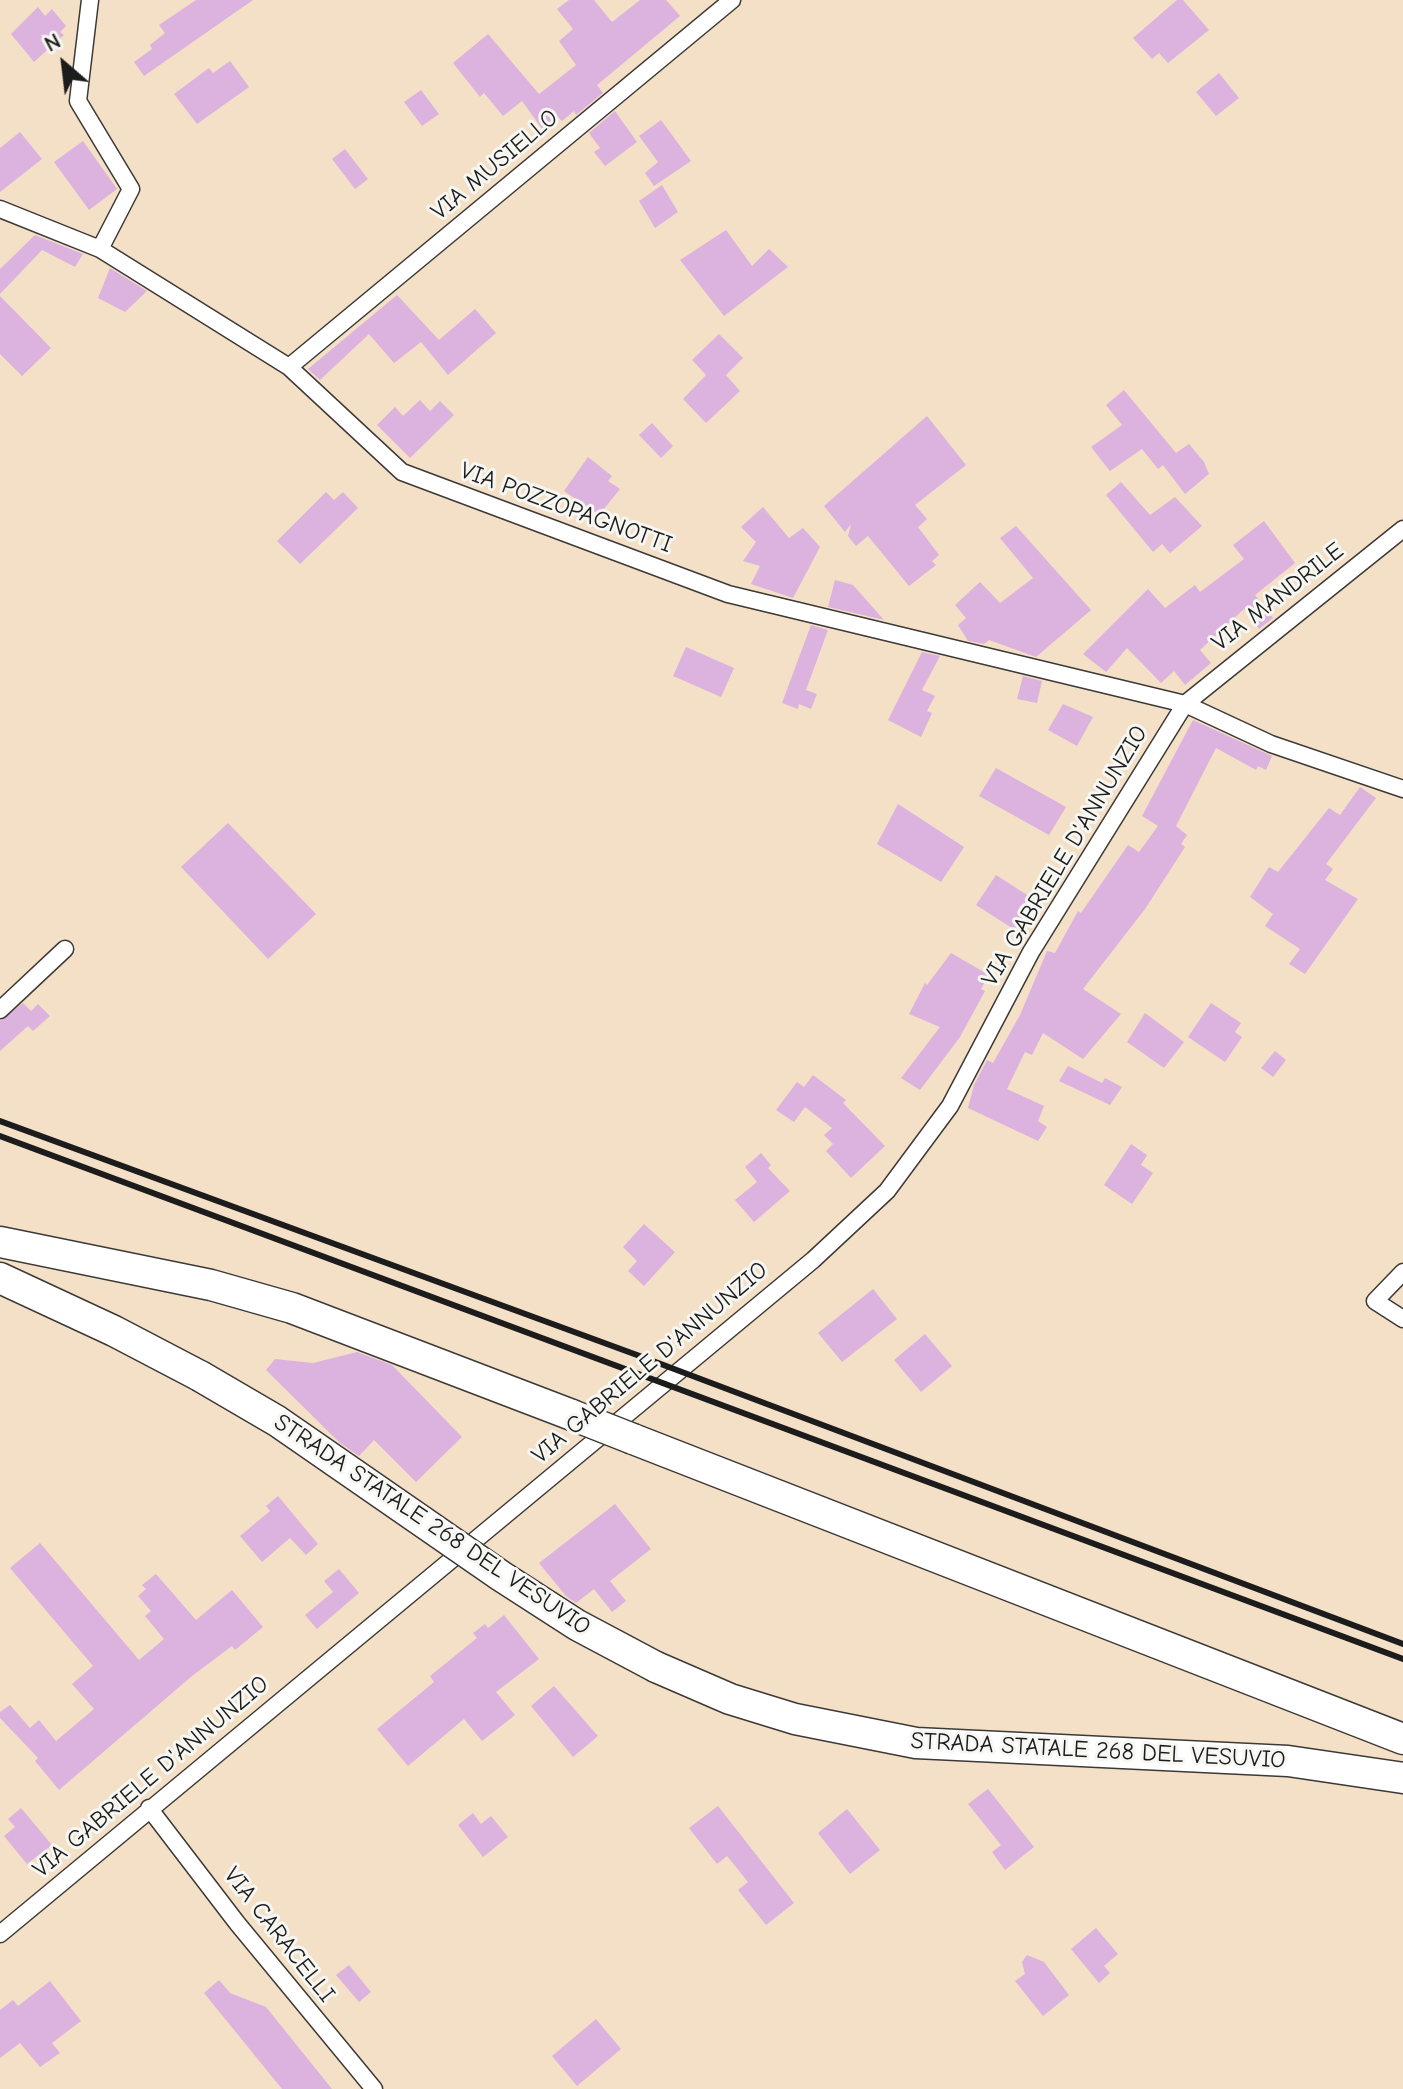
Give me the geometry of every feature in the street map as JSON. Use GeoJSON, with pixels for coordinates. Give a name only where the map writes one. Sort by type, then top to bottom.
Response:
{"type":"FeatureCollection","features":[{"type":"Feature","properties":{"kind":"highway"},"geometry":{"type":"LineString","coordinates":[[0,1242],[211,1285],[292,1308],[1403,1739]]}},
{"type":"Feature","properties":{"kind":"highway","name":"STRADA STATALE 268 DEL VESUVIO"},"geometry":{"type":"LineString","coordinates":[[0,1278],[200,1376],[277,1421],[577,1625],[656,1667],[730,1699],[795,1719],[916,1743],[1288,1761],[1403,1778]]}},
{"type":"Feature","properties":{"kind":"street"},"geometry":{"type":"LineString","coordinates":[[90,0],[78,101],[131,189],[100,249]]}},
{"type":"Feature","properties":{"kind":"street","name":"VIA MUSIELLO"},"geometry":{"type":"LineString","coordinates":[[289,367],[732,0]]}},
{"type":"Feature","properties":{"kind":"street","name":"VIA POZZOPAGNOTTI"},"geometry":{"type":"LineString","coordinates":[[0,209],[100,249],[289,367],[402,472],[416,478],[728,594],[1185,704],[1271,744],[1403,789]]}},
{"type":"Feature","properties":{"kind":"street","name":"VIA MANDRILE"},"geometry":{"type":"LineString","coordinates":[[1185,704],[1403,529]]}},
{"type":"Feature","properties":{"kind":"street","name":"VIA GABRIELE D'ANNUNZIO"},"geometry":{"type":"LineString","coordinates":[[0,1934],[813,1260],[887,1191],[950,1106],[1031,952],[1185,704]]}},
{"type":"Feature","properties":{"kind":"street"},"geometry":{"type":"LineString","coordinates":[[0,1010],[65,949]]}},
{"type":"Feature","properties":{"kind":"street"},"geometry":{"type":"LineString","coordinates":[[1403,1272],[1375,1301],[1403,1319]]}},
{"type":"Feature","properties":{"kind":"street","name":"VIA CARACELLI"},"geometry":{"type":"LineString","coordinates":[[149,1808],[237,1923],[374,2089]]}},
{"type":"Feature","properties":{"kind":"building"},"geometry":{"type":"Polygon","coordinates":[[[196,0],[253,0],[144,76],[134,62],[152,49],[150,45],[165,33],[159,25],[196,0]]]}},
{"type":"Feature","properties":{"kind":"building"},"geometry":{"type":"Polygon","coordinates":[[[569,0],[594,0],[612,22],[640,0],[666,0],[680,16],[597,85],[603,93],[576,115],[574,111],[562,121],[558,117],[543,130],[522,101],[503,116],[484,93],[480,97],[453,63],[488,34],[539,94],[576,65],[559,41],[573,29],[557,9],[569,0]]]}},
{"type":"Feature","properties":{"kind":"building"},"geometry":{"type":"Polygon","coordinates":[[[1177,0],[1183,0],[1209,30],[1168,63],[1159,53],[1152,59],[1133,38],[1177,0]]]}},
{"type":"Feature","properties":{"kind":"building"},"geometry":{"type":"Polygon","coordinates":[[[38,7],[45,16],[52,9],[66,26],[60,32],[64,35],[34,62],[11,34],[38,7]]]}},
{"type":"Feature","properties":{"kind":"building"},"geometry":{"type":"Polygon","coordinates":[[[230,61],[249,87],[197,124],[174,94],[209,68],[213,73],[230,61]]]}},
{"type":"Feature","properties":{"kind":"building"},"geometry":{"type":"Polygon","coordinates":[[[1219,73],[1239,98],[1216,116],[1196,92],[1219,73]]]}},
{"type":"Feature","properties":{"kind":"building"},"geometry":{"type":"Polygon","coordinates":[[[421,90],[439,114],[422,126],[404,102],[421,90]]]}},
{"type":"Feature","properties":{"kind":"building"},"geometry":{"type":"Polygon","coordinates":[[[615,111],[637,142],[605,166],[594,152],[600,148],[589,133],[615,111]]]}},
{"type":"Feature","properties":{"kind":"building"},"geometry":{"type":"Polygon","coordinates":[[[661,120],[691,161],[654,186],[645,173],[658,162],[639,136],[661,120]]]}},
{"type":"Feature","properties":{"kind":"building"},"geometry":{"type":"Polygon","coordinates":[[[20,132],[42,159],[0,192],[0,148],[20,132]]]}},
{"type":"Feature","properties":{"kind":"building"},"geometry":{"type":"Polygon","coordinates":[[[83,141],[117,189],[89,210],[54,162],[83,141]]]}},
{"type":"Feature","properties":{"kind":"building"},"geometry":{"type":"Polygon","coordinates":[[[345,149],[368,179],[355,189],[332,159],[345,149]]]}},
{"type":"Feature","properties":{"kind":"building"},"geometry":{"type":"Polygon","coordinates":[[[662,185],[678,212],[655,228],[639,201],[662,185]]]}},
{"type":"Feature","properties":{"kind":"building"},"geometry":{"type":"Polygon","coordinates":[[[726,230],[752,266],[769,249],[788,267],[724,316],[680,260],[726,230]]]}},
{"type":"Feature","properties":{"kind":"building"},"geometry":{"type":"Polygon","coordinates":[[[35,235],[83,254],[75,267],[42,250],[0,294],[0,269],[35,235]]]}},
{"type":"Feature","properties":{"kind":"building"},"geometry":{"type":"Polygon","coordinates":[[[110,268],[147,291],[125,312],[98,298],[110,268]]]}},
{"type":"Feature","properties":{"kind":"building"},"geometry":{"type":"Polygon","coordinates":[[[397,295],[439,340],[475,309],[496,333],[448,375],[421,342],[394,363],[369,334],[320,380],[308,369],[397,295]]]}},
{"type":"Feature","properties":{"kind":"building"},"geometry":{"type":"Polygon","coordinates":[[[0,296],[51,348],[22,376],[0,354],[0,296]]]}},
{"type":"Feature","properties":{"kind":"building"},"geometry":{"type":"Polygon","coordinates":[[[719,334],[743,358],[726,375],[740,391],[706,423],[683,399],[706,375],[692,360],[719,334]]]}},
{"type":"Feature","properties":{"kind":"building"},"geometry":{"type":"Polygon","coordinates":[[[1124,390],[1176,453],[1189,444],[1204,462],[1209,474],[1185,494],[1163,465],[1158,469],[1142,449],[1110,471],[1091,447],[1122,425],[1106,405],[1124,390]]]}},
{"type":"Feature","properties":{"kind":"building"},"geometry":{"type":"Polygon","coordinates":[[[420,400],[430,411],[440,401],[454,415],[410,458],[377,425],[395,407],[403,416],[420,400]]]}},
{"type":"Feature","properties":{"kind":"building"},"geometry":{"type":"Polygon","coordinates":[[[927,416],[966,465],[915,505],[927,519],[918,527],[939,555],[932,561],[936,565],[909,586],[868,536],[856,546],[848,536],[851,524],[845,532],[824,506],[927,416]]]}},
{"type":"Feature","properties":{"kind":"building"},"geometry":{"type":"Polygon","coordinates":[[[652,423],[673,446],[661,458],[639,435],[652,423]]]}},
{"type":"Feature","properties":{"kind":"building"},"geometry":{"type":"Polygon","coordinates":[[[588,457],[612,476],[608,481],[620,489],[599,515],[564,491],[588,457]]]}},
{"type":"Feature","properties":{"kind":"building"},"geometry":{"type":"Polygon","coordinates":[[[1121,482],[1150,515],[1175,497],[1202,526],[1170,553],[1162,544],[1153,552],[1106,495],[1121,482]]]}},
{"type":"Feature","properties":{"kind":"building"},"geometry":{"type":"Polygon","coordinates":[[[326,492],[334,500],[343,492],[358,508],[300,564],[277,541],[326,492]]]}},
{"type":"Feature","properties":{"kind":"building"},"geometry":{"type":"Polygon","coordinates":[[[763,507],[789,538],[803,528],[820,547],[793,598],[751,584],[760,566],[743,561],[756,542],[741,527],[763,507]]]}},
{"type":"Feature","properties":{"kind":"building"},"geometry":{"type":"Polygon","coordinates":[[[1264,521],[1295,563],[1255,595],[1273,618],[1259,629],[1244,609],[1200,650],[1211,663],[1185,685],[1174,671],[1161,683],[1127,648],[1106,672],[1083,654],[1148,589],[1165,608],[1195,585],[1200,592],[1244,559],[1233,545],[1264,521]]]}},
{"type":"Feature","properties":{"kind":"building"},"geometry":{"type":"Polygon","coordinates":[[[1016,526],[1091,610],[1036,657],[989,640],[984,644],[968,641],[958,625],[966,618],[955,605],[980,582],[1000,603],[1033,578],[1000,538],[1016,526]]]}},
{"type":"Feature","properties":{"kind":"building"},"geometry":{"type":"Polygon","coordinates":[[[835,580],[853,585],[884,620],[828,607],[835,580]]]}},
{"type":"Feature","properties":{"kind":"building"},"geometry":{"type":"Polygon","coordinates":[[[811,625],[828,630],[806,690],[817,694],[811,709],[799,704],[798,709],[782,703],[811,625]]]}},
{"type":"Feature","properties":{"kind":"building"},"geometry":{"type":"Polygon","coordinates":[[[686,647],[734,668],[721,697],[673,676],[686,647]]]}},
{"type":"Feature","properties":{"kind":"building"},"geometry":{"type":"Polygon","coordinates":[[[922,652],[940,656],[922,690],[935,696],[927,711],[932,713],[921,737],[888,720],[922,652]]]}},
{"type":"Feature","properties":{"kind":"building"},"geometry":{"type":"Polygon","coordinates":[[[1023,676],[1042,681],[1037,703],[1017,699],[1023,676]]]}},
{"type":"Feature","properties":{"kind":"building"},"geometry":{"type":"Polygon","coordinates":[[[1063,704],[1093,717],[1077,746],[1048,730],[1063,704]]]}},
{"type":"Feature","properties":{"kind":"building"},"geometry":{"type":"Polygon","coordinates":[[[1193,720],[1272,756],[1266,770],[1258,766],[1256,770],[1216,748],[1176,826],[1187,835],[1181,844],[1185,847],[1145,909],[1083,989],[1121,1014],[1083,1059],[1043,1033],[1032,1055],[1025,1052],[1007,1089],[1044,1106],[1038,1121],[1047,1127],[1038,1141],[968,1108],[974,1085],[987,1060],[993,1063],[1020,1015],[1047,951],[1055,953],[1078,911],[1081,913],[1128,845],[1139,852],[1158,826],[1142,816],[1193,720]]]}},
{"type":"Feature","properties":{"kind":"building"},"geometry":{"type":"Polygon","coordinates":[[[996,768],[1066,807],[1049,835],[979,796],[996,768]]]}},
{"type":"Feature","properties":{"kind":"building"},"geometry":{"type":"Polygon","coordinates":[[[1360,787],[1376,798],[1326,864],[1333,869],[1325,880],[1358,899],[1305,974],[1289,964],[1300,949],[1265,926],[1273,914],[1250,897],[1269,867],[1278,872],[1329,808],[1340,815],[1360,787]]]}},
{"type":"Feature","properties":{"kind":"building"},"geometry":{"type":"Polygon","coordinates":[[[898,804],[964,847],[941,882],[877,844],[898,804]]]}},
{"type":"Feature","properties":{"kind":"building"},"geometry":{"type":"Polygon","coordinates":[[[228,823],[316,914],[268,959],[181,867],[228,823]]]}},
{"type":"Feature","properties":{"kind":"building"},"geometry":{"type":"Polygon","coordinates":[[[996,875],[1035,900],[1015,930],[976,905],[996,875]]]}},
{"type":"Feature","properties":{"kind":"building"},"geometry":{"type":"Polygon","coordinates":[[[951,953],[989,975],[981,989],[985,991],[960,1037],[920,1090],[901,1078],[940,1027],[909,1014],[925,983],[927,985],[951,953]]]}},
{"type":"Feature","properties":{"kind":"building"},"geometry":{"type":"Polygon","coordinates":[[[23,1003],[31,1011],[38,1004],[50,1016],[33,1031],[28,1026],[0,1051],[0,1021],[23,1003]]]}},
{"type":"Feature","properties":{"kind":"building"},"geometry":{"type":"Polygon","coordinates":[[[1211,1003],[1241,1023],[1235,1032],[1242,1037],[1225,1062],[1188,1037],[1211,1003]]]}},
{"type":"Feature","properties":{"kind":"building"},"geometry":{"type":"Polygon","coordinates":[[[1145,1013],[1184,1042],[1164,1068],[1127,1042],[1145,1013]]]}},
{"type":"Feature","properties":{"kind":"building"},"geometry":{"type":"Polygon","coordinates":[[[1275,1051],[1286,1060],[1273,1077],[1261,1068],[1275,1051]]]}},
{"type":"Feature","properties":{"kind":"building"},"geometry":{"type":"Polygon","coordinates":[[[1068,1066],[1102,1083],[1105,1078],[1122,1087],[1110,1105],[1059,1081],[1068,1066]]]}},
{"type":"Feature","properties":{"kind":"building"},"geometry":{"type":"Polygon","coordinates":[[[813,1075],[846,1100],[843,1103],[885,1146],[851,1178],[826,1151],[833,1144],[824,1135],[832,1128],[805,1107],[794,1122],[776,1110],[797,1082],[804,1087],[813,1075]]]}},
{"type":"Feature","properties":{"kind":"building"},"geometry":{"type":"Polygon","coordinates":[[[1131,1144],[1147,1155],[1141,1165],[1153,1173],[1132,1204],[1104,1185],[1131,1144]]]}},
{"type":"Feature","properties":{"kind":"building"},"geometry":{"type":"Polygon","coordinates":[[[761,1153],[771,1165],[768,1168],[790,1191],[754,1222],[735,1200],[757,1182],[745,1167],[761,1153]]]}},
{"type":"Feature","properties":{"kind":"building"},"geometry":{"type":"Polygon","coordinates":[[[644,1224],[675,1252],[644,1286],[628,1271],[637,1261],[623,1247],[644,1224]]]}},
{"type":"Feature","properties":{"kind":"building"},"geometry":{"type":"Polygon","coordinates":[[[873,1289],[897,1319],[842,1362],[818,1333],[873,1289]]]}},
{"type":"Feature","properties":{"kind":"building"},"geometry":{"type":"Polygon","coordinates":[[[925,1334],[952,1366],[921,1392],[894,1360],[925,1334]]]}},
{"type":"Feature","properties":{"kind":"building"},"geometry":{"type":"Polygon","coordinates":[[[357,1352],[392,1365],[462,1437],[416,1482],[374,1440],[359,1456],[340,1443],[266,1370],[275,1359],[313,1363],[357,1352]]]}},
{"type":"Feature","properties":{"kind":"building"},"geometry":{"type":"Polygon","coordinates":[[[278,1496],[318,1544],[306,1555],[290,1538],[262,1562],[240,1536],[270,1511],[266,1506],[278,1496]]]}},
{"type":"Feature","properties":{"kind":"building"},"geometry":{"type":"Polygon","coordinates":[[[615,1504],[651,1549],[610,1581],[626,1601],[612,1612],[594,1589],[576,1603],[566,1596],[539,1563],[615,1504]]]}},
{"type":"Feature","properties":{"kind":"building"},"geometry":{"type":"Polygon","coordinates":[[[40,1543],[139,1660],[164,1639],[145,1616],[151,1611],[138,1596],[146,1589],[142,1585],[156,1574],[196,1620],[232,1590],[263,1627],[235,1650],[232,1646],[192,1676],[59,1790],[35,1761],[38,1758],[0,1718],[0,1712],[10,1705],[30,1728],[39,1720],[56,1741],[94,1709],[72,1684],[93,1666],[10,1568],[40,1543]]]}},
{"type":"Feature","properties":{"kind":"building"},"geometry":{"type":"Polygon","coordinates":[[[339,1569],[359,1593],[317,1629],[305,1615],[333,1592],[324,1581],[339,1569]]]}},
{"type":"Feature","properties":{"kind":"building"},"geometry":{"type":"Polygon","coordinates":[[[504,1615],[539,1659],[496,1692],[515,1715],[482,1741],[464,1719],[408,1766],[377,1729],[434,1682],[430,1676],[477,1638],[473,1633],[485,1624],[488,1628],[504,1615]]]}},
{"type":"Feature","properties":{"kind":"building"},"geometry":{"type":"Polygon","coordinates":[[[554,1686],[598,1736],[573,1757],[531,1706],[554,1686]]]}},
{"type":"Feature","properties":{"kind":"building"},"geometry":{"type":"Polygon","coordinates":[[[988,1789],[1034,1847],[1005,1870],[992,1852],[1001,1845],[968,1804],[988,1789]]]}},
{"type":"Feature","properties":{"kind":"building"},"geometry":{"type":"Polygon","coordinates":[[[718,1806],[794,1903],[766,1925],[738,1890],[748,1882],[727,1856],[717,1864],[689,1828],[718,1806]]]}},
{"type":"Feature","properties":{"kind":"building"},"geometry":{"type":"Polygon","coordinates":[[[21,1808],[52,1845],[27,1864],[4,1836],[15,1827],[8,1819],[21,1808]]]}},
{"type":"Feature","properties":{"kind":"building"},"geometry":{"type":"Polygon","coordinates":[[[847,1809],[880,1850],[850,1874],[818,1833],[847,1809]]]}},
{"type":"Feature","properties":{"kind":"building"},"geometry":{"type":"Polygon","coordinates":[[[473,1813],[481,1824],[491,1816],[508,1837],[483,1857],[458,1825],[473,1813]]]}},
{"type":"Feature","properties":{"kind":"building"},"geometry":{"type":"Polygon","coordinates":[[[1096,1928],[1118,1954],[1104,1966],[1110,1973],[1099,1983],[1071,1949],[1096,1928]]]}},
{"type":"Feature","properties":{"kind":"building"},"geometry":{"type":"Polygon","coordinates":[[[1027,1955],[1044,1962],[1069,1995],[1043,2016],[1015,1981],[1025,1974],[1022,1962],[1027,1955]]]}},
{"type":"Feature","properties":{"kind":"building"},"geometry":{"type":"Polygon","coordinates":[[[349,1965],[371,1992],[359,2002],[336,1975],[349,1965]]]}},
{"type":"Feature","properties":{"kind":"building"},"geometry":{"type":"Polygon","coordinates":[[[219,1980],[230,1993],[266,2007],[332,2089],[282,2089],[204,1993],[219,1980]]]}},
{"type":"Feature","properties":{"kind":"building"},"geometry":{"type":"Polygon","coordinates":[[[50,1981],[81,2021],[52,2043],[60,2053],[40,2067],[20,2043],[0,2058],[0,2010],[13,2000],[18,2006],[50,1981]]]}},
{"type":"Feature","properties":{"kind":"building"},"geometry":{"type":"Polygon","coordinates":[[[596,2019],[621,2049],[577,2086],[552,2056],[596,2019]]]}},
{"type":"Feature","properties":{"kind":"railway"},"geometry":{"type":"LineString","coordinates":[[0,1121],[637,1355],[1403,1644]]}},
{"type":"Feature","properties":{"kind":"railway"},"geometry":{"type":"LineString","coordinates":[[0,1136],[1403,1659]]}}]}
